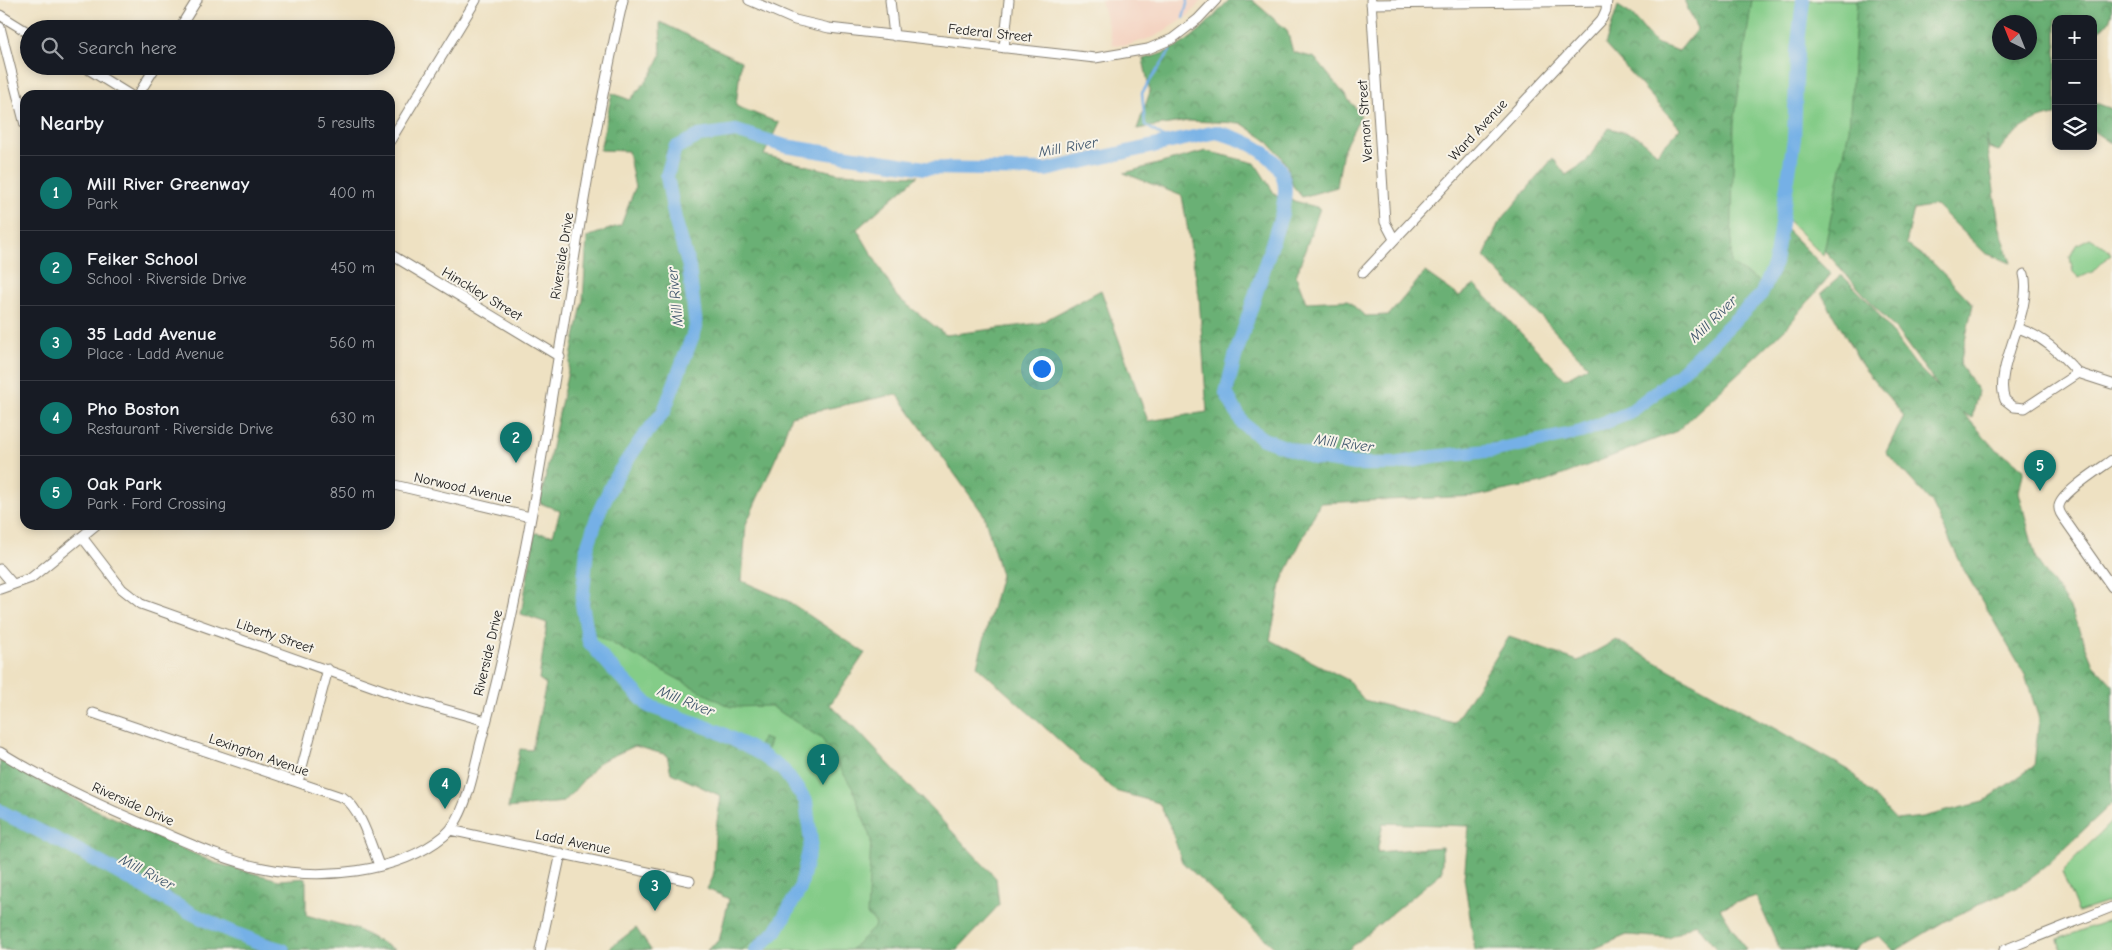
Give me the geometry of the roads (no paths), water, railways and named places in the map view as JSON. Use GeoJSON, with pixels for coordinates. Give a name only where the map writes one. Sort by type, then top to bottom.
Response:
{"type":"FeatureCollection","features":[{"type":"Feature","properties":{"kind":"street"},"geometry":{"type":"LineString","coordinates":[[185,20],[197,0]]}},
{"type":"Feature","properties":{"kind":"street"},"geometry":{"type":"LineString","coordinates":[[395,133],[476,0]]}},
{"type":"Feature","properties":{"kind":"street","name":"Riverside Drive"},"geometry":{"type":"LineString","coordinates":[[0,752],[113,811],[238,862],[278,871],[315,873],[379,865],[421,850],[450,830],[459,818],[486,721],[513,607],[560,357],[592,157],[623,0]]}},
{"type":"Feature","properties":{"kind":"street","name":"Federal Street"},"geometry":{"type":"LineString","coordinates":[[749,0],[804,23],[829,28],[1095,58],[1148,49],[1172,39],[1198,20],[1216,0]]}},
{"type":"Feature","properties":{"kind":"street"},"geometry":{"type":"LineString","coordinates":[[890,0],[894,36]]}},
{"type":"Feature","properties":{"kind":"street"},"geometry":{"type":"LineString","coordinates":[[1004,48],[1009,0]]}},
{"type":"Feature","properties":{"kind":"street"},"geometry":{"type":"LineString","coordinates":[[1371,2],[1607,1]]}},
{"type":"Feature","properties":{"kind":"street","name":"Ward Avenue"},"geometry":{"type":"LineString","coordinates":[[1363,273],[1602,19],[1607,1]]}},
{"type":"Feature","properties":{"kind":"street","name":"Vernon Street"},"geometry":{"type":"LineString","coordinates":[[1371,2],[1385,222],[1394,239]]}},
{"type":"Feature","properties":{"kind":"street"},"geometry":{"type":"LineString","coordinates":[[0,15],[20,27]]}},
{"type":"Feature","properties":{"kind":"street"},"geometry":{"type":"LineString","coordinates":[[0,27],[20,105]]}},
{"type":"Feature","properties":{"kind":"street"},"geometry":{"type":"LineString","coordinates":[[98,75],[122,90]]}},
{"type":"Feature","properties":{"kind":"street"},"geometry":{"type":"LineString","coordinates":[[141,90],[150,75]]}},
{"type":"Feature","properties":{"kind":"street","name":"Hinckley Street"},"geometry":{"type":"LineString","coordinates":[[395,257],[560,357]]}},
{"type":"Feature","properties":{"kind":"street"},"geometry":{"type":"LineString","coordinates":[[2024,274],[2026,290],[2002,383],[2005,400],[2014,407],[2025,408],[2078,374]]}},
{"type":"Feature","properties":{"kind":"street"},"geometry":{"type":"LineString","coordinates":[[2017,328],[2032,332],[2059,353],[2078,374],[2112,384]]}},
{"type":"Feature","properties":{"kind":"street"},"geometry":{"type":"LineString","coordinates":[[2112,460],[2067,494],[2059,505],[2065,520],[2112,587]]}},
{"type":"Feature","properties":{"kind":"street","name":"Norwood Avenue"},"geometry":{"type":"LineString","coordinates":[[395,485],[530,517]]}},
{"type":"Feature","properties":{"kind":"street"},"geometry":{"type":"LineString","coordinates":[[0,589],[12,583],[31,578],[90,530]]}},
{"type":"Feature","properties":{"kind":"street","name":"Liberty Street"},"geometry":{"type":"LineString","coordinates":[[82,537],[122,589],[141,604],[408,699],[486,721]]}},
{"type":"Feature","properties":{"kind":"street"},"geometry":{"type":"LineString","coordinates":[[0,569],[12,583]]}},
{"type":"Feature","properties":{"kind":"street"},"geometry":{"type":"LineString","coordinates":[[298,782],[328,669]]}},
{"type":"Feature","properties":{"kind":"street","name":"Lexington Avenue"},"geometry":{"type":"LineString","coordinates":[[93,713],[298,782],[348,801],[358,814],[379,865]]}},
{"type":"Feature","properties":{"kind":"street","name":"Ladd Avenue"},"geometry":{"type":"LineString","coordinates":[[450,830],[690,880]]}},
{"type":"Feature","properties":{"kind":"street"},"geometry":{"type":"LineString","coordinates":[[540,950],[561,853]]}},
{"type":"Feature","properties":{"kind":"street"},"geometry":{"type":"LineString","coordinates":[[2004,950],[2112,907]]}},
{"type":"Feature","properties":{"kind":"waterway"},"geometry":{"type":"LineString","coordinates":[[1183,18],[1188,0]]}},
{"type":"Feature","properties":{"kind":"waterway","name":"Mill River"},"geometry":{"type":"LineString","coordinates":[[756,950],[776,931],[800,889],[811,842],[806,801],[783,770],[759,753],[717,731],[649,706],[589,642],[582,604],[587,548],[599,512],[615,478],[664,411],[696,327],[689,267],[675,219],[667,176],[675,148],[699,136],[736,131],[785,146],[925,168],[1046,170],[1216,132],[1239,139],[1261,150],[1271,158],[1283,178],[1285,193],[1282,213],[1235,357],[1226,393],[1243,424],[1263,439],[1315,458],[1355,464],[1395,464],[1433,457],[1496,450],[1581,432],[1629,413],[1678,375],[1761,295],[1775,263],[1794,139],[1797,52],[1803,0]]}},
{"type":"Feature","properties":{"kind":"waterway"},"geometry":{"type":"LineString","coordinates":[[1170,51],[1142,93],[1145,125],[1171,142]]}},
{"type":"Feature","properties":{"kind":"waterway","name":"Mill River"},"geometry":{"type":"LineString","coordinates":[[0,811],[75,849],[202,918],[255,941],[283,950]]}},
{"type":"Feature","properties":{"kind":"place","name":"Feiker School"},"geometry":{"type":"Point","coordinates":[516,463]}},
{"type":"Feature","properties":{"kind":"place","name":"Oak Park"},"geometry":{"type":"Point","coordinates":[2040,491]}},
{"type":"Feature","properties":{"kind":"place","name":"Mill River Greenway"},"geometry":{"type":"Point","coordinates":[823,785]}},
{"type":"Feature","properties":{"kind":"place","name":"Pho Boston"},"geometry":{"type":"Point","coordinates":[445,809]}},
{"type":"Feature","properties":{"kind":"place","name":"35 Ladd Avenue"},"geometry":{"type":"Point","coordinates":[655,911]}}]}
